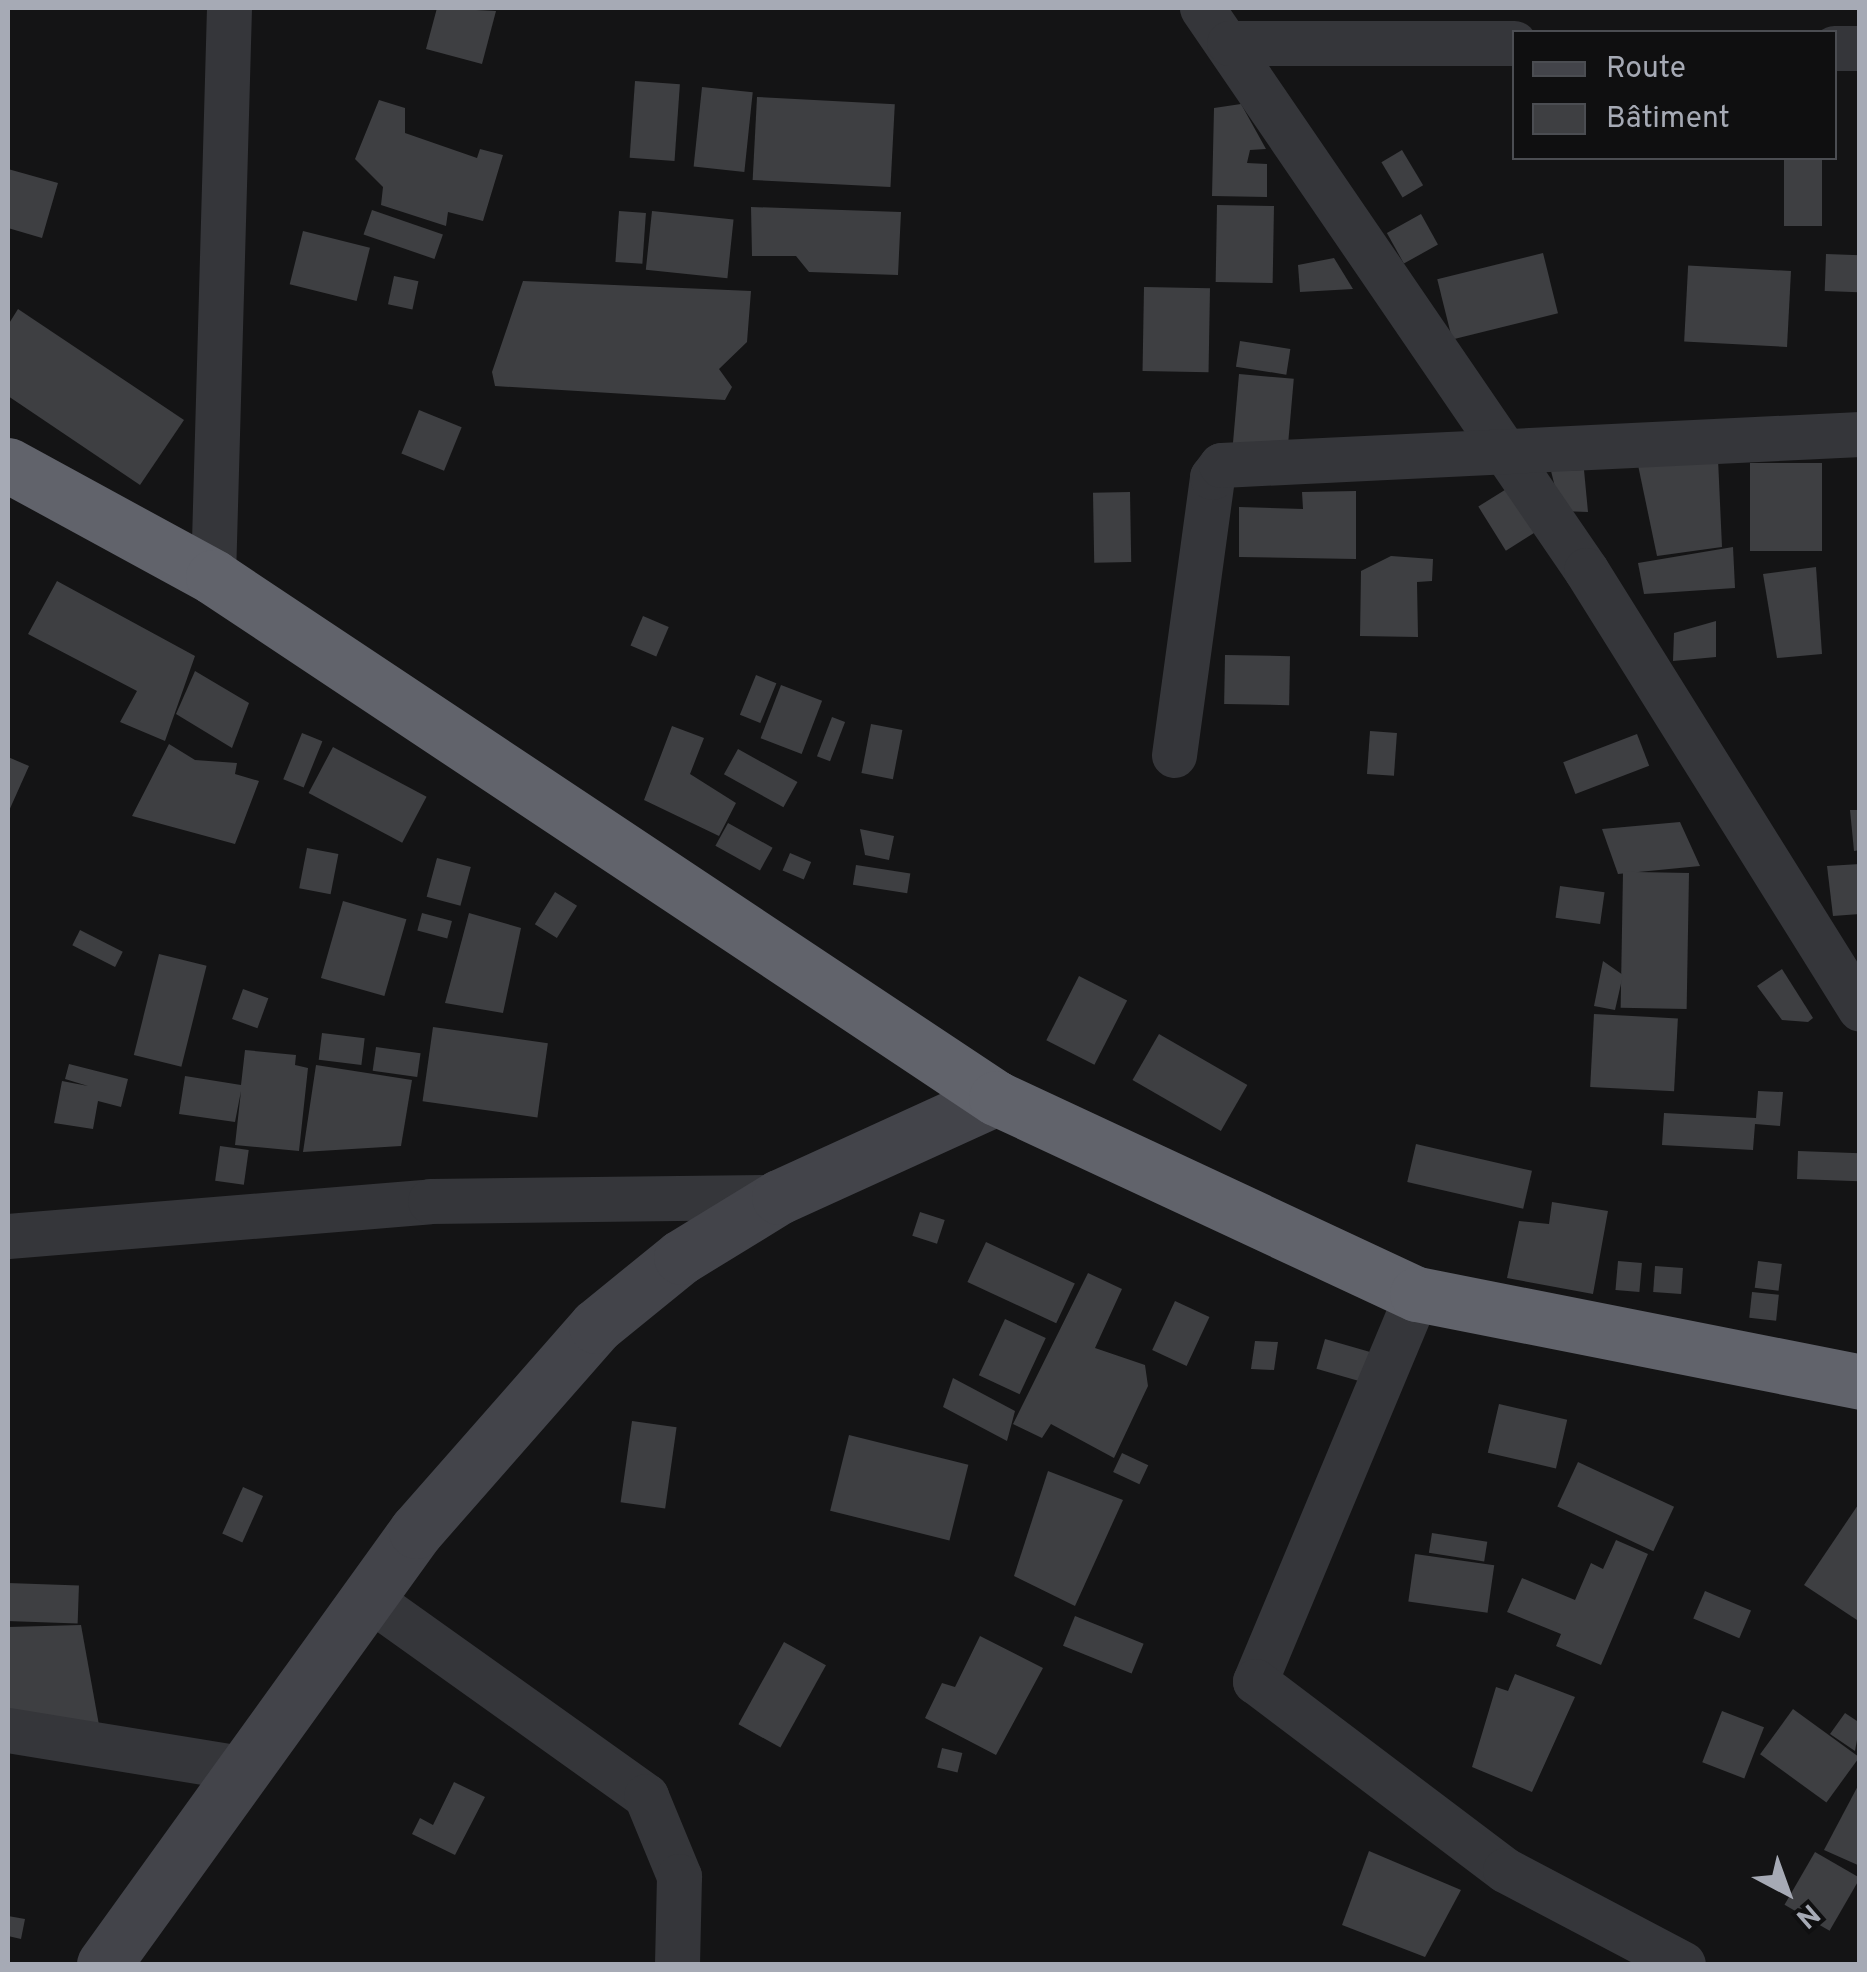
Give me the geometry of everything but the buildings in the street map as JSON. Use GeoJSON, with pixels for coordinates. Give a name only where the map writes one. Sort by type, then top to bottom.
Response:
{"type":"FeatureCollection","features":[{"type":"Feature","properties":{"kind":"highway"},"geometry":{"type":"LineString","coordinates":[[8,465],[213,577],[996,1098],[1417,1294],[1860,1382]]}},
{"type":"Feature","properties":{"kind":"street"},"geometry":{"type":"LineString","coordinates":[[213,577],[229,8]]}},
{"type":"Feature","properties":{"kind":"street"},"geometry":{"type":"LineString","coordinates":[[1202,8],[1504,453],[1860,1009]]}},
{"type":"Feature","properties":{"kind":"street"},"geometry":{"type":"LineString","coordinates":[[1229,44],[1512,44]]}},
{"type":"Feature","properties":{"kind":"street"},"geometry":{"type":"LineString","coordinates":[[1174,755],[1214,469],[1860,434]]}},
{"type":"Feature","properties":{"kind":"street"},"geometry":{"type":"LineString","coordinates":[[104,1964],[239,1768],[367,1597],[513,1412],[596,1326],[681,1257],[780,1198],[996,1098]]}},
{"type":"Feature","properties":{"kind":"street"},"geometry":{"type":"LineString","coordinates":[[8,1236],[430,1201],[780,1198]]}},
{"type":"Feature","properties":{"kind":"street"},"geometry":{"type":"LineString","coordinates":[[1417,1294],[1255,1681],[1505,1870],[1682,1964]]}},
{"type":"Feature","properties":{"kind":"street"},"geometry":{"type":"LineString","coordinates":[[367,1597],[646,1796],[679,1876],[678,1964]]}},
{"type":"Feature","properties":{"kind":"street"},"geometry":{"type":"LineString","coordinates":[[8,1730],[239,1768]]}}]}
